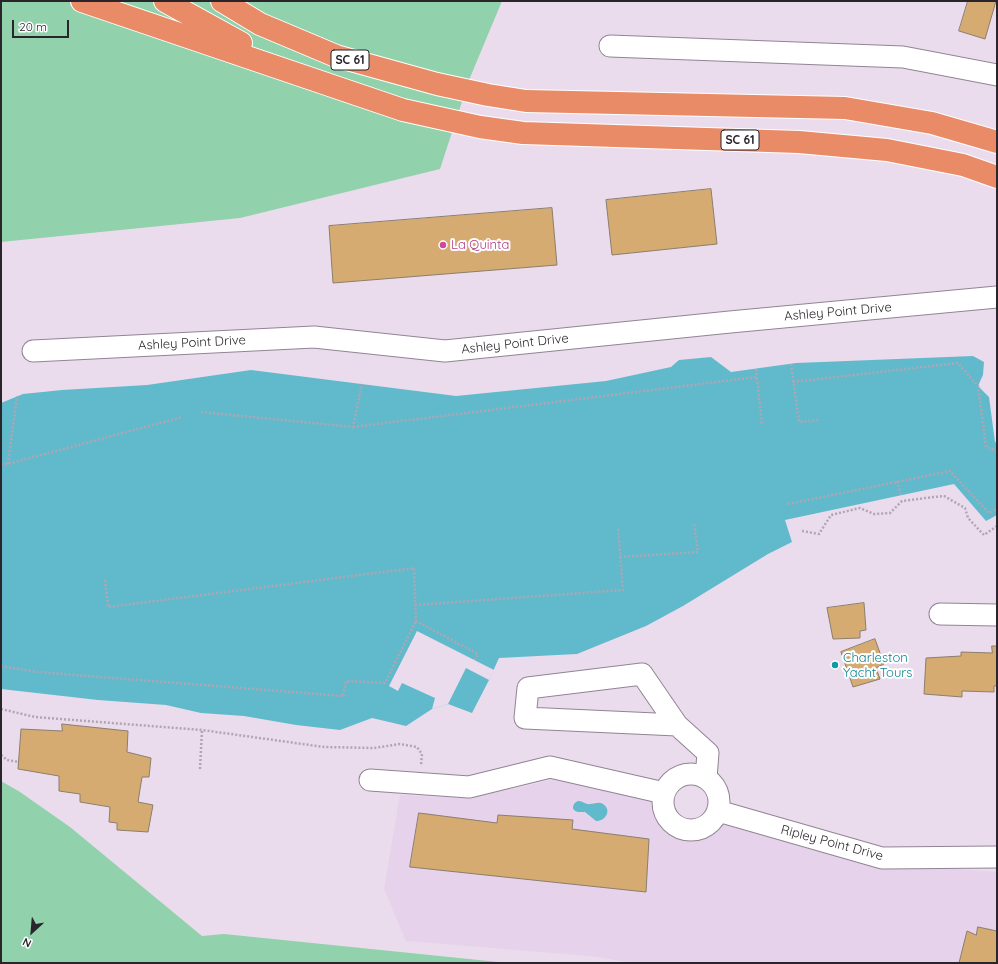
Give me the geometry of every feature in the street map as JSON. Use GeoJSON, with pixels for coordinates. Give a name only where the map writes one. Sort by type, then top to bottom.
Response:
{"type":"FeatureCollection","features":[{"type":"Feature","properties":{"kind":"highway"},"geometry":{"type":"LineString","coordinates":[[82,1],[340,88]]}},
{"type":"Feature","properties":{"kind":"highway"},"geometry":{"type":"LineString","coordinates":[[165,1],[234,40],[340,88]]}},
{"type":"Feature","properties":{"kind":"highway","name":"SC 61"},"geometry":{"type":"LineString","coordinates":[[222,1],[260,24],[336,56],[437,84],[488,95],[526,100],[845,108],[932,123],[997,142]]}},
{"type":"Feature","properties":{"kind":"highway","name":"SC 61"},"geometry":{"type":"LineString","coordinates":[[340,88],[403,110],[480,127],[523,133],[799,142],[887,150],[963,165],[997,177]]}},
{"type":"Feature","properties":{"kind":"street"},"geometry":{"type":"LineString","coordinates":[[610,46],[903,57],[997,75]]}},
{"type":"Feature","properties":{"kind":"street","name":"Ashley Point Drive"},"geometry":{"type":"LineString","coordinates":[[33,351],[314,337],[446,351],[997,297]]}},
{"type":"Feature","properties":{"kind":"street"},"geometry":{"type":"LineString","coordinates":[[940,614],[997,615]]}},
{"type":"Feature","properties":{"kind":"street"},"geometry":{"type":"LineString","coordinates":[[677,725],[525,718],[528,688],[642,674],[677,725],[708,753],[706,778]]}},
{"type":"Feature","properties":{"kind":"street"},"geometry":{"type":"LineString","coordinates":[[370,780],[469,787],[550,767],[664,793]]}},
{"type":"Feature","properties":{"kind":"street"},"geometry":{"type":"LineString","coordinates":[[690,774],[706,778],[715,787],[719,799],[718,811],[710,823],[697,830],[682,829],[670,820],[664,807],[664,793],[674,780],[690,774]]}},
{"type":"Feature","properties":{"kind":"street","name":"Ripley Point Drive"},"geometry":{"type":"LineString","coordinates":[[718,811],[882,858],[997,857]]}},
{"type":"Feature","properties":{"kind":"path"},"geometry":{"type":"LineString","coordinates":[[793,382],[958,363],[978,386],[986,447],[997,451]]}},
{"type":"Feature","properties":{"kind":"path"},"geometry":{"type":"LineString","coordinates":[[791,364],[799,422],[819,420]]}},
{"type":"Feature","properties":{"kind":"path"},"geometry":{"type":"LineString","coordinates":[[756,369],[762,426]]}},
{"type":"Feature","properties":{"kind":"path"},"geometry":{"type":"LineString","coordinates":[[201,412],[352,427],[757,377]]}},
{"type":"Feature","properties":{"kind":"path"},"geometry":{"type":"LineString","coordinates":[[352,427],[362,384]]}},
{"type":"Feature","properties":{"kind":"path"},"geometry":{"type":"LineString","coordinates":[[8,464],[17,396]]}},
{"type":"Feature","properties":{"kind":"path"},"geometry":{"type":"LineString","coordinates":[[1,464],[8,464],[182,417]]}},
{"type":"Feature","properties":{"kind":"path"},"geometry":{"type":"LineString","coordinates":[[788,504],[950,470],[989,513],[997,509]]}},
{"type":"Feature","properties":{"kind":"path"},"geometry":{"type":"LineString","coordinates":[[897,481],[901,495]]}},
{"type":"Feature","properties":{"kind":"path"},"geometry":{"type":"LineString","coordinates":[[802,531],[819,534],[831,514],[860,508],[874,514],[890,513],[902,501],[944,496],[964,508],[968,518],[984,535],[997,526]]}},
{"type":"Feature","properties":{"kind":"path"},"geometry":{"type":"LineString","coordinates":[[620,557],[698,552],[694,523]]}},
{"type":"Feature","properties":{"kind":"path"},"geometry":{"type":"LineString","coordinates":[[416,605],[623,590],[618,527]]}},
{"type":"Feature","properties":{"kind":"path"},"geometry":{"type":"LineString","coordinates":[[1,666],[37,672],[343,696],[346,681],[385,683],[416,621],[414,568],[108,607],[104,580]]}},
{"type":"Feature","properties":{"kind":"path"},"geometry":{"type":"LineString","coordinates":[[416,621],[478,654],[475,660]]}},
{"type":"Feature","properties":{"kind":"path"},"geometry":{"type":"LineString","coordinates":[[1,709],[35,717],[202,730],[324,746],[374,748],[400,744],[417,747],[422,754],[420,772],[413,783]]}},
{"type":"Feature","properties":{"kind":"path"},"geometry":{"type":"LineString","coordinates":[[200,769],[202,730]]}},
{"type":"Feature","properties":{"kind":"path"},"geometry":{"type":"LineString","coordinates":[[1,755],[7,760],[19,762]]}},
{"type":"Feature","properties":{"kind":"shaded area"},"geometry":{"type":"Polygon","coordinates":[[[563,777],[648,796],[657,809],[660,829],[696,838],[711,835],[725,821],[866,865],[928,867],[997,872],[997,963],[634,963],[590,956],[406,941],[384,889],[400,795],[461,798],[517,788],[563,777]]]}},
{"type":"Feature","properties":{"kind":"green space"},"geometry":{"type":"Polygon","coordinates":[[[1,1],[502,1],[469,80],[440,169],[240,218],[1,242],[1,1]]]}},
{"type":"Feature","properties":{"kind":"green space"},"geometry":{"type":"Polygon","coordinates":[[[1,781],[20,792],[70,827],[202,936],[224,934],[508,963],[1,963],[1,781]]]}},
{"type":"Feature","properties":{"kind":"water"},"geometry":{"type":"Polygon","coordinates":[[[973,356],[984,362],[983,375],[978,386],[989,397],[995,442],[997,443],[997,515],[986,521],[954,484],[785,520],[792,542],[768,554],[683,606],[646,626],[577,654],[499,658],[472,713],[448,704],[432,709],[406,726],[372,718],[340,730],[296,725],[244,716],[201,713],[166,705],[98,700],[1,689],[1,403],[23,394],[147,385],[251,370],[456,396],[606,381],[671,367],[679,360],[711,357],[731,372],[796,363],[973,356]]]}},
{"type":"Feature","properties":{"kind":"water"},"geometry":{"type":"Polygon","coordinates":[[[578,801],[587,804],[603,804],[606,806],[607,815],[600,821],[596,821],[585,812],[575,811],[573,806],[578,801]]]}},
{"type":"Feature","properties":{"kind":"pier"},"geometry":{"type":"Polygon","coordinates":[[[417,631],[494,670],[489,680],[466,668],[448,704],[432,709],[435,698],[402,683],[398,691],[389,686],[417,631]]]}},
{"type":"Feature","properties":{"kind":"building"},"geometry":{"type":"Polygon","coordinates":[[[968,1],[996,1],[985,39],[959,31],[968,1]]]}},
{"type":"Feature","properties":{"kind":"building"},"geometry":{"type":"Polygon","coordinates":[[[711,189],[717,244],[612,255],[606,200],[711,189]]]}},
{"type":"Feature","properties":{"kind":"building","name":"La Quinta"},"geometry":{"type":"Polygon","coordinates":[[[552,208],[557,265],[333,283],[329,226],[552,208]]]}},
{"type":"Feature","properties":{"kind":"building"},"geometry":{"type":"Polygon","coordinates":[[[864,603],[866,630],[860,631],[860,638],[833,639],[827,608],[864,603]]]}},
{"type":"Feature","properties":{"kind":"building"},"geometry":{"type":"Polygon","coordinates":[[[875,639],[884,664],[876,668],[880,679],[853,687],[841,652],[875,639]]]}},
{"type":"Feature","properties":{"kind":"building"},"geometry":{"type":"Polygon","coordinates":[[[992,646],[997,646],[997,686],[994,686],[994,692],[962,691],[962,697],[924,694],[926,658],[961,656],[961,652],[992,653],[992,646]]]}},
{"type":"Feature","properties":{"kind":"building"},"geometry":{"type":"Polygon","coordinates":[[[62,724],[128,731],[127,752],[151,758],[149,777],[142,777],[138,802],[153,805],[148,832],[117,830],[117,823],[109,822],[110,807],[80,802],[80,794],[59,791],[59,776],[18,769],[21,729],[62,731],[62,724]]]}},
{"type":"Feature","properties":{"kind":"building"},"geometry":{"type":"Polygon","coordinates":[[[419,813],[497,823],[498,815],[573,820],[572,829],[649,839],[646,892],[410,867],[419,813]]]}},
{"type":"Feature","properties":{"kind":"building"},"geometry":{"type":"Polygon","coordinates":[[[978,927],[997,931],[997,963],[959,963],[967,931],[976,935],[978,927]]]}},
{"type":"Feature","properties":{"kind":"place","name":"La Quinta"},"geometry":{"type":"Point","coordinates":[443,245]}},
{"type":"Feature","properties":{"kind":"place","name":"Charleston Yacht Tours"},"geometry":{"type":"Point","coordinates":[835,665]}}]}
